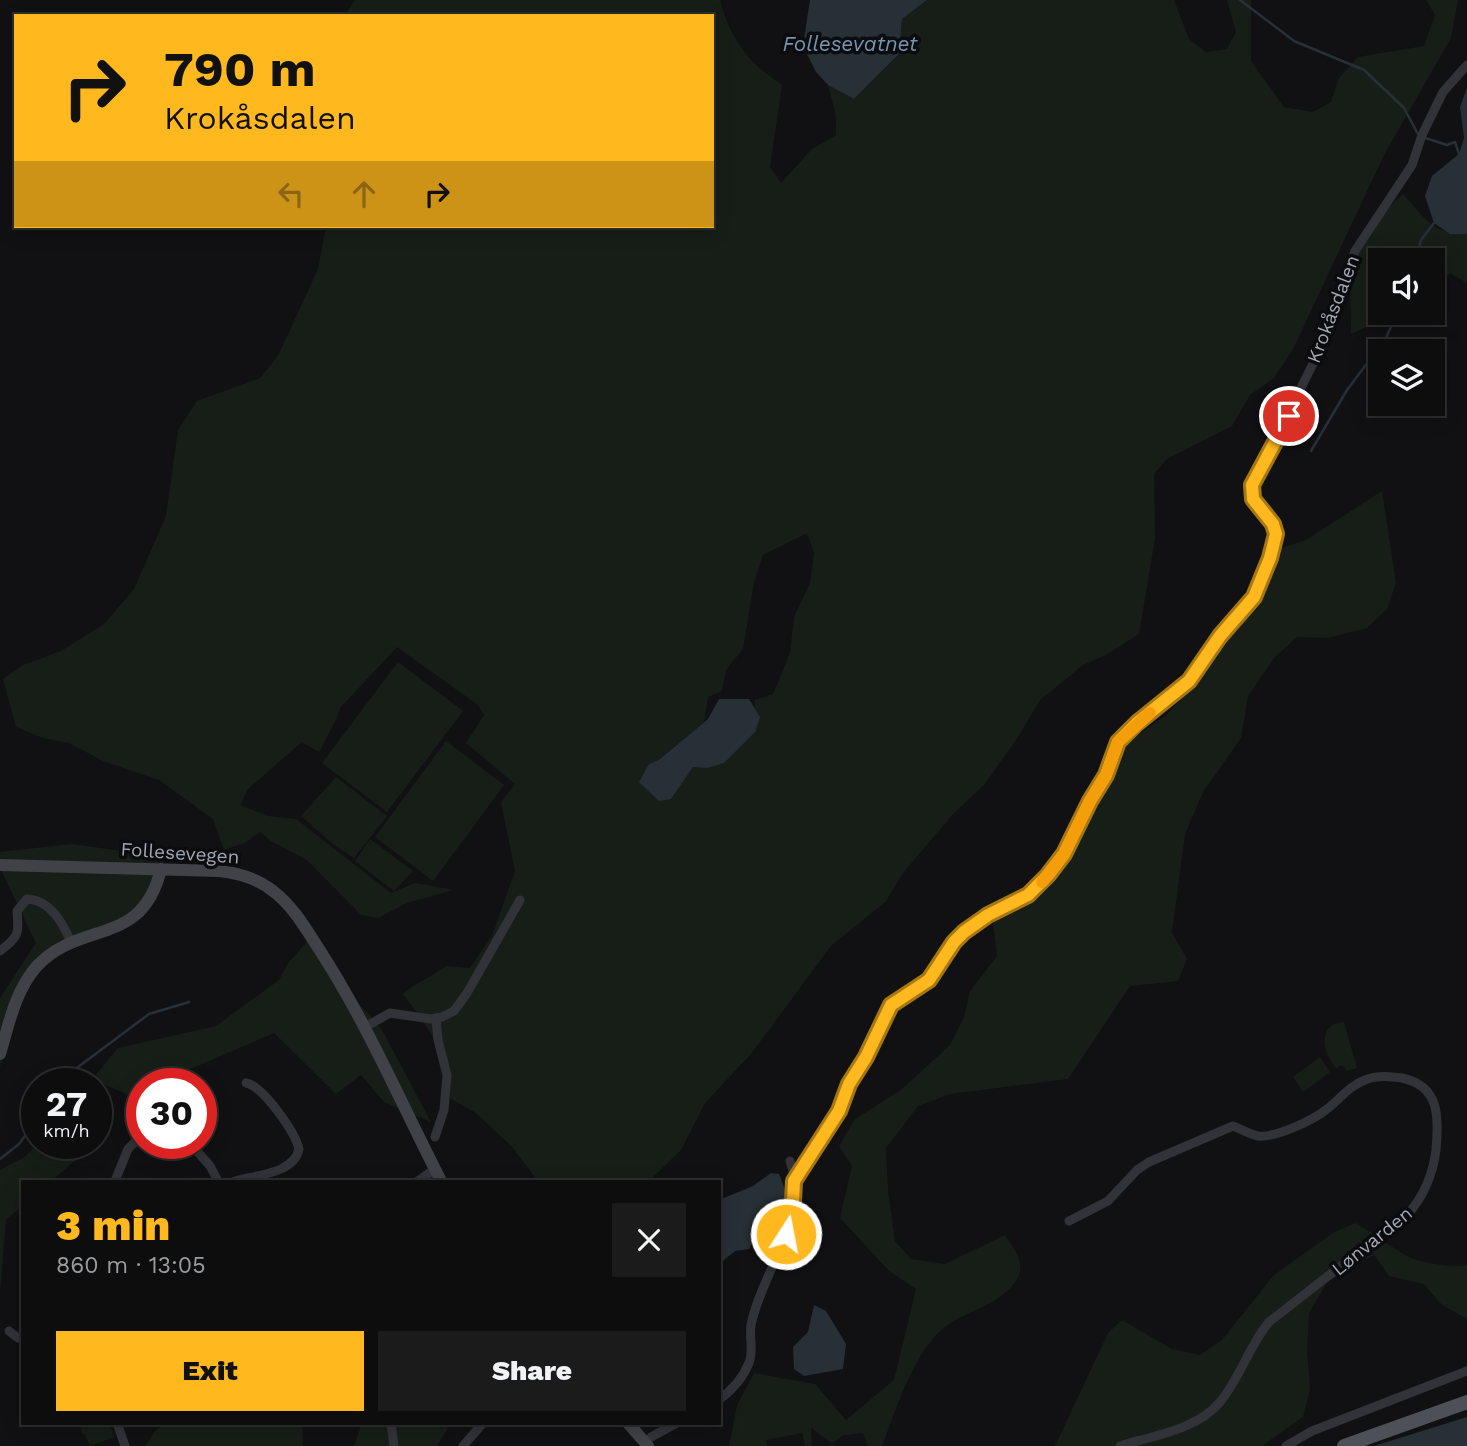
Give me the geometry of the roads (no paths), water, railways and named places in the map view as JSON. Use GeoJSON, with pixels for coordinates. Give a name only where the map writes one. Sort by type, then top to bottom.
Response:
{"type":"FeatureCollection","features":[{"type":"Feature","properties":{"kind":"main road","name":"Follesevegen"},"geometry":{"type":"LineString","coordinates":[[0,865],[229,872],[252,879],[273,890],[290,907],[311,936],[365,1027],[440,1180]]}},
{"type":"Feature","properties":{"kind":"main road"},"geometry":{"type":"LineString","coordinates":[[146,869],[149,896]]}},
{"type":"Feature","properties":{"kind":"main road"},"geometry":{"type":"LineString","coordinates":[[0,1054],[16,998],[28,978],[44,960],[71,942],[130,921],[143,908],[157,884],[161,869]]}},
{"type":"Feature","properties":{"kind":"main road"},"geometry":{"type":"LineString","coordinates":[[1344,1446],[1467,1402]]}},
{"type":"Feature","properties":{"kind":"main road"},"geometry":{"type":"LineString","coordinates":[[630,1425],[649,1442]]}},
{"type":"Feature","properties":{"kind":"street","name":"Krokåsdalen"},"geometry":{"type":"LineString","coordinates":[[794,1181],[839,1111],[849,1084],[866,1057],[891,1005],[929,980],[954,942],[971,926],[1016,902],[1042,881],[1064,854],[1106,775],[1118,742],[1189,681],[1220,636],[1254,597],[1270,558],[1276,534],[1273,524],[1253,499],[1251,491],[1254,481],[1329,332],[1355,251],[1412,165],[1422,135],[1443,92],[1467,65]]}},
{"type":"Feature","properties":{"kind":"street"},"geometry":{"type":"LineString","coordinates":[[0,951],[16,937],[19,929],[17,912],[27,899],[38,901],[53,912],[71,942]]}},
{"type":"Feature","properties":{"kind":"street"},"geometry":{"type":"LineString","coordinates":[[365,1027],[390,1013],[436,1018],[454,1011],[520,900]]}},
{"type":"Feature","properties":{"kind":"street"},"geometry":{"type":"LineString","coordinates":[[435,1138],[444,1110],[447,1075],[438,1040],[436,1018]]}},
{"type":"Feature","properties":{"kind":"street","name":"Lønvarden"},"geometry":{"type":"LineString","coordinates":[[1069,1221],[1108,1201],[1137,1170],[1149,1162],[1233,1126],[1258,1136],[1283,1130],[1317,1116],[1347,1090],[1368,1078],[1392,1076],[1420,1084],[1429,1091],[1434,1101],[1437,1131],[1433,1164],[1429,1182],[1416,1204],[1398,1222],[1269,1322],[1259,1334],[1223,1397],[1212,1410],[1169,1433],[1120,1446]]}},
{"type":"Feature","properties":{"kind":"street"},"geometry":{"type":"LineString","coordinates":[[239,1180],[286,1167],[295,1160],[299,1149],[294,1136],[274,1108],[256,1086],[246,1083]]}},
{"type":"Feature","properties":{"kind":"street"},"geometry":{"type":"LineString","coordinates":[[115,1180],[126,1154]]}},
{"type":"Feature","properties":{"kind":"street"},"geometry":{"type":"LineString","coordinates":[[204,1159],[217,1180]]}},
{"type":"Feature","properties":{"kind":"street","name":"Krokåsdalen"},"geometry":{"type":"LineString","coordinates":[[721,1398],[738,1382],[750,1360],[751,1324],[786,1234],[793,1201],[794,1181],[790,1161]]}},
{"type":"Feature","properties":{"kind":"street"},"geometry":{"type":"LineString","coordinates":[[419,1180],[435,1169]]}},
{"type":"Feature","properties":{"kind":"street"},"geometry":{"type":"LineString","coordinates":[[9,1331],[21,1337]]}},
{"type":"Feature","properties":{"kind":"street"},"geometry":{"type":"LineString","coordinates":[[1286,1446],[1312,1431],[1467,1371]]}},
{"type":"Feature","properties":{"kind":"street"},"geometry":{"type":"LineString","coordinates":[[118,1425],[125,1446]]}},
{"type":"Feature","properties":{"kind":"street"},"geometry":{"type":"LineString","coordinates":[[391,1425],[394,1446]]}},
{"type":"Feature","properties":{"kind":"street"},"geometry":{"type":"LineString","coordinates":[[463,1446],[481,1425]]}},
{"type":"Feature","properties":{"kind":"street"},"geometry":{"type":"LineString","coordinates":[[649,1442],[674,1425]]}},
{"type":"Feature","properties":{"kind":"water","name":"Follesevatnet"},"geometry":{"type":"Polygon","coordinates":[[[810,0],[927,0],[902,19],[899,54],[854,99],[828,85],[816,72],[803,46],[810,0]]]}},
{"type":"Feature","properties":{"kind":"water"},"geometry":{"type":"Polygon","coordinates":[[[1467,88],[1467,234],[1450,234],[1434,223],[1425,196],[1432,176],[1459,154],[1464,138],[1460,107],[1467,88]]]}},
{"type":"Feature","properties":{"kind":"water"},"geometry":{"type":"Polygon","coordinates":[[[719,699],[749,699],[760,717],[755,732],[724,763],[707,768],[693,767],[671,799],[659,801],[639,782],[649,764],[660,759],[708,719],[719,699]]]}},
{"type":"Feature","properties":{"kind":"water"},"geometry":{"type":"Polygon","coordinates":[[[771,1173],[779,1174],[787,1195],[784,1220],[772,1225],[761,1225],[749,1249],[735,1251],[721,1262],[721,1199],[753,1186],[771,1173]]]}},
{"type":"Feature","properties":{"kind":"water"},"geometry":{"type":"Polygon","coordinates":[[[814,1305],[826,1311],[846,1344],[843,1369],[804,1376],[794,1369],[793,1347],[808,1332],[814,1305]]]}},
{"type":"Feature","properties":{"kind":"water"},"geometry":{"type":"Polygon","coordinates":[[[1467,1417],[1467,1446],[1374,1446],[1467,1417]]]}},
{"type":"Feature","properties":{"kind":"waterway"},"geometry":{"type":"LineString","coordinates":[[1240,0],[1294,41],[1364,70],[1404,108],[1419,136],[1447,145],[1455,142],[1459,154]]}},
{"type":"Feature","properties":{"kind":"waterway"},"geometry":{"type":"LineString","coordinates":[[1419,248],[1421,240],[1434,223]]}},
{"type":"Feature","properties":{"kind":"waterway"},"geometry":{"type":"LineString","coordinates":[[1311,451],[1347,390],[1386,338],[1392,325]]}},
{"type":"Feature","properties":{"kind":"waterway"},"geometry":{"type":"LineString","coordinates":[[77,1068],[149,1014],[189,1002]]}},
{"type":"Feature","properties":{"kind":"waterway"},"geometry":{"type":"LineString","coordinates":[[0,1159],[21,1141]]}}]}
